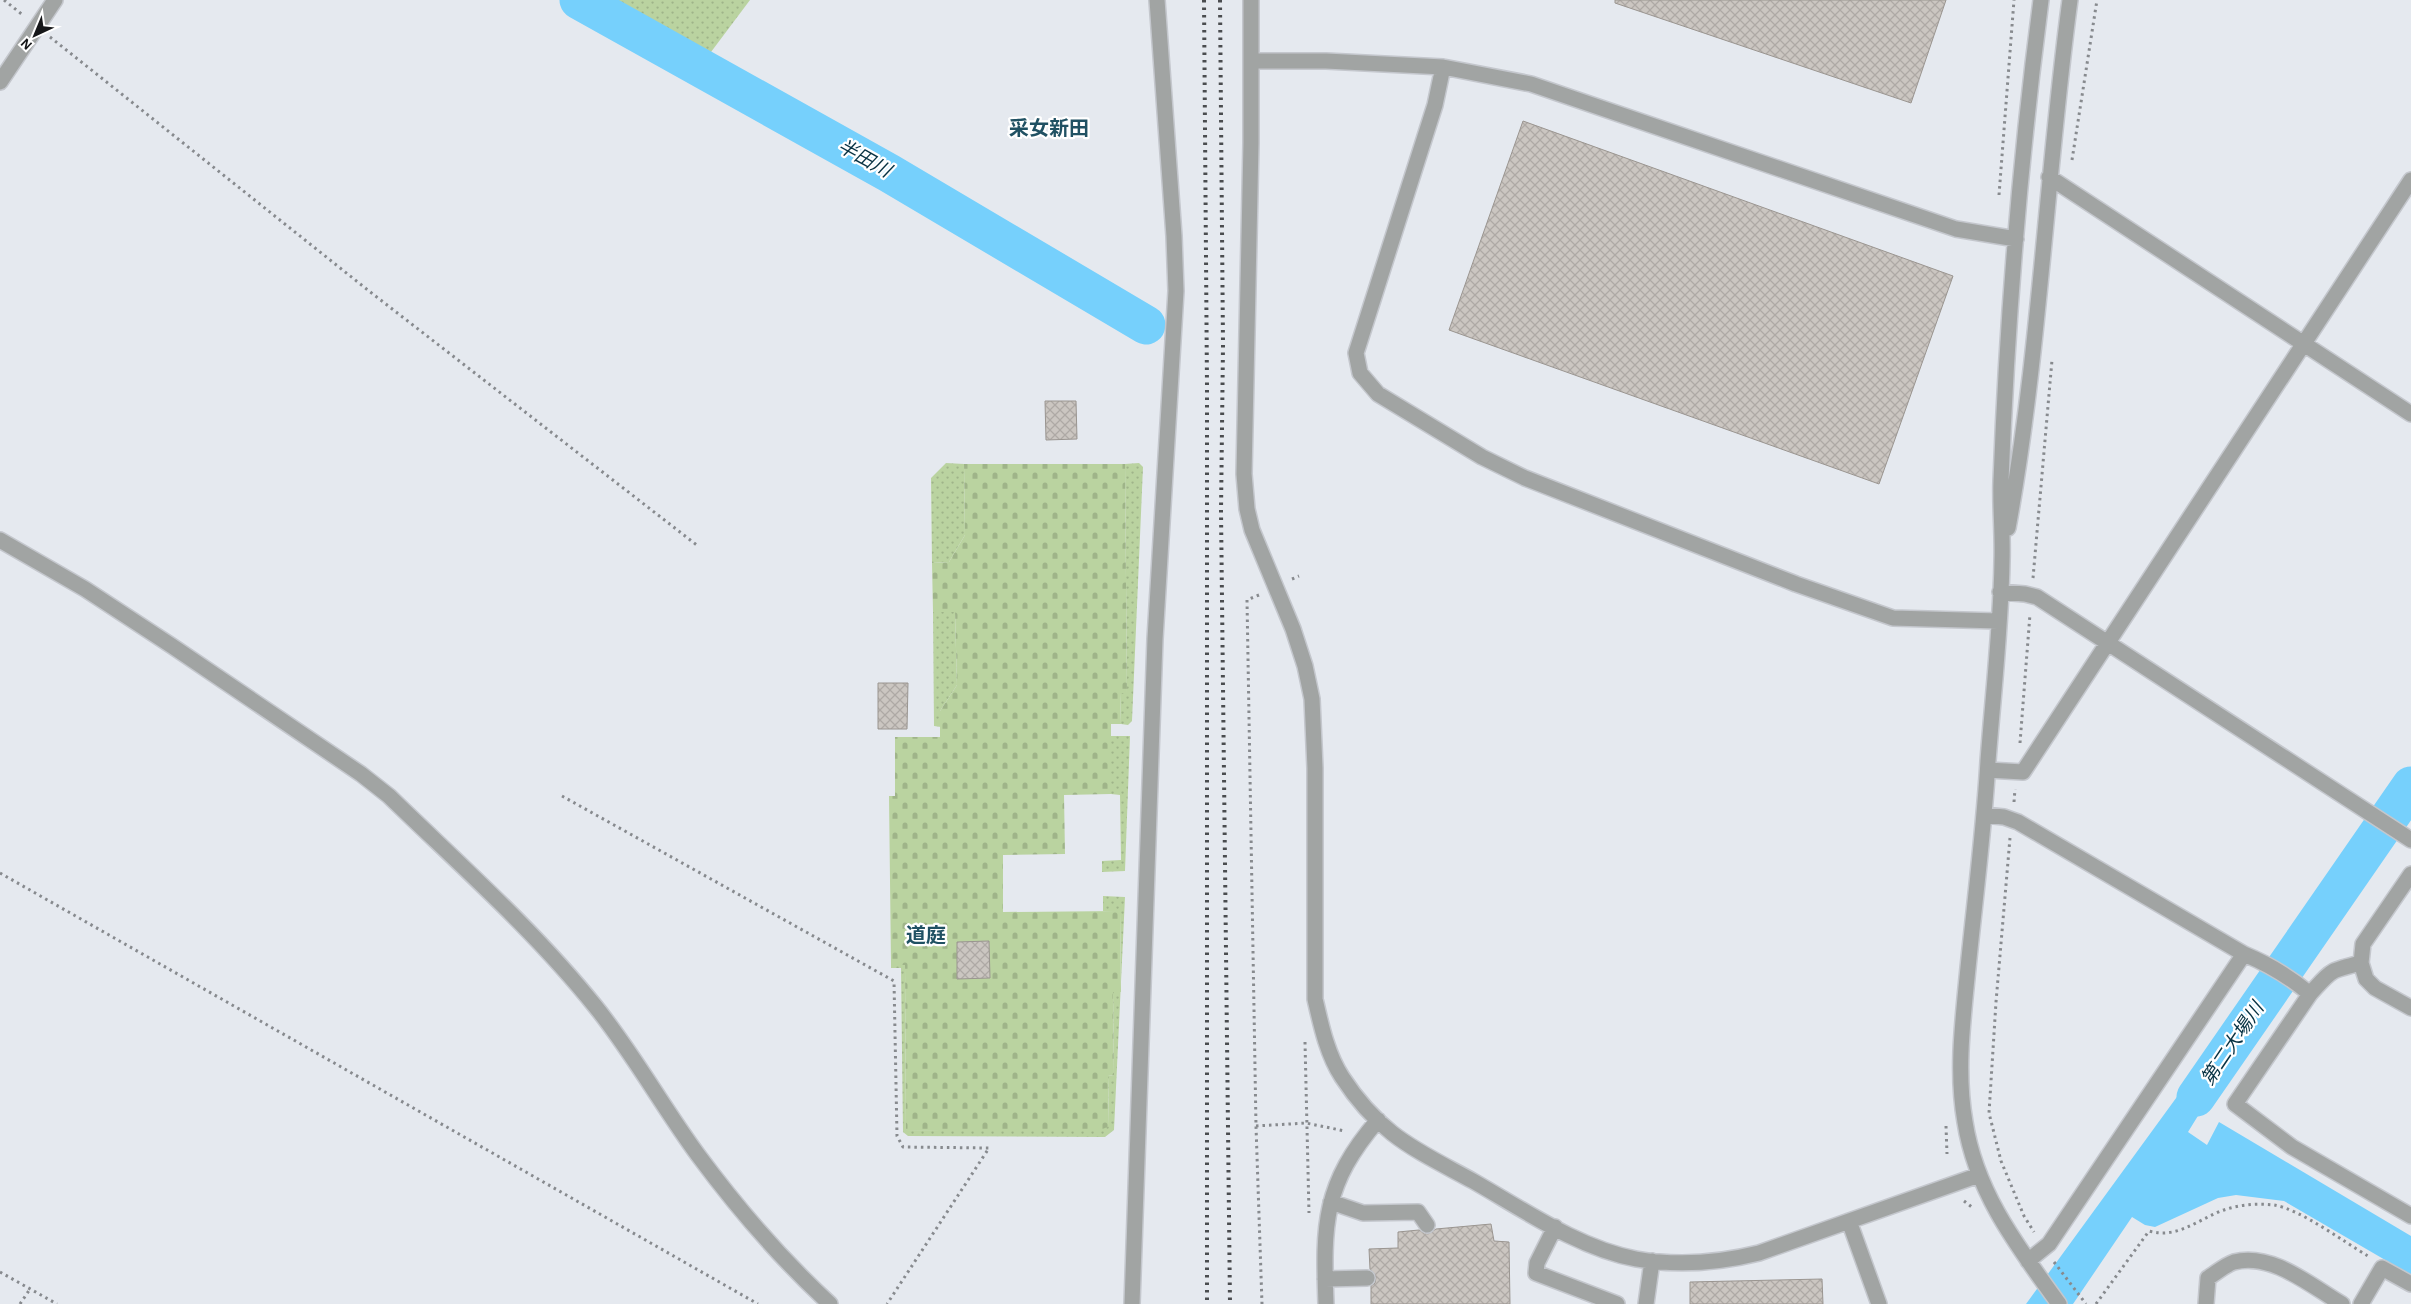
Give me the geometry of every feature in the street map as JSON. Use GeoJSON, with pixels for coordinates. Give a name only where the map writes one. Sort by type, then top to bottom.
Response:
{"type":"FeatureCollection","features":[{"type":"Feature","properties":{"kind":"street"},"geometry":{"type":"LineString","coordinates":[[0,82],[55,0]]}},
{"type":"Feature","properties":{"kind":"street"},"geometry":{"type":"LineString","coordinates":[[1132,1304],[1155,639],[1176,291],[1174,236],[1157,0]]}},
{"type":"Feature","properties":{"kind":"street"},"geometry":{"type":"LineString","coordinates":[[1251,0],[1251,142],[1244,474],[1247,509],[1255,537],[1294,629],[1312,699],[1315,768],[1315,984],[1320,1024],[1341,1076],[1361,1103],[1392,1133],[1429,1156],[1554,1227],[1590,1244],[1616,1254],[1652,1261],[1683,1263],[1733,1259],[1760,1253],[1979,1175]]}},
{"type":"Feature","properties":{"kind":"street"},"geometry":{"type":"LineString","coordinates":[[2041,0],[2028,94],[2016,239],[2000,484],[2002,561],[2000,592],[1988,770],[1964,1008],[1960,1077],[1964,1119],[1970,1148],[1979,1175],[2001,1221],[2059,1304]]}},
{"type":"Feature","properties":{"kind":"street"},"geometry":{"type":"LineString","coordinates":[[2002,561],[2029,398],[2048,177],[2070,0]]}},
{"type":"Feature","properties":{"kind":"street"},"geometry":{"type":"LineString","coordinates":[[1251,61],[1326,60],[1443,67],[1531,84],[1956,229],[2016,239]]}},
{"type":"Feature","properties":{"kind":"street"},"geometry":{"type":"LineString","coordinates":[[1443,67],[1435,105],[1356,353],[1360,373],[1378,394],[1482,457],[1525,478],[1796,584],[1893,618],[1998,621]]}},
{"type":"Feature","properties":{"kind":"street"},"geometry":{"type":"LineString","coordinates":[[2048,177],[2411,414]]}},
{"type":"Feature","properties":{"kind":"street"},"geometry":{"type":"LineString","coordinates":[[1988,770],[2023,772],[2411,180]]}},
{"type":"Feature","properties":{"kind":"street"},"geometry":{"type":"LineString","coordinates":[[0,540],[85,589],[172,646],[361,774],[389,796],[553,956],[596,1006],[698,1154],[754,1226],[782,1258],[830,1304]]}},
{"type":"Feature","properties":{"kind":"street"},"geometry":{"type":"LineString","coordinates":[[2000,592],[2031,596],[2108,643],[2408,838]]}},
{"type":"Feature","properties":{"kind":"street"},"geometry":{"type":"LineString","coordinates":[[1984,815],[2012,819],[2244,954],[2264,962],[2294,980],[2310,994]]}},
{"type":"Feature","properties":{"kind":"street"},"geometry":{"type":"LineString","coordinates":[[2411,874],[2363,944],[2361,963],[2366,979],[2375,988],[2411,1008]]}},
{"type":"Feature","properties":{"kind":"street"},"geometry":{"type":"LineString","coordinates":[[2032,1266],[2049,1244],[2244,954]]}},
{"type":"Feature","properties":{"kind":"street"},"geometry":{"type":"LineString","coordinates":[[2361,963],[2334,969],[2328,973],[2310,994],[2235,1104],[2292,1148],[2411,1216]]}},
{"type":"Feature","properties":{"kind":"street"},"geometry":{"type":"LineString","coordinates":[[1326,1304],[1324,1246],[1335,1187],[1360,1141],[1378,1120]]}},
{"type":"Feature","properties":{"kind":"street"},"geometry":{"type":"LineString","coordinates":[[1331,1202],[1363,1212],[1418,1212],[1427,1224]]}},
{"type":"Feature","properties":{"kind":"street"},"geometry":{"type":"LineString","coordinates":[[1849,1222],[1879,1304]]}},
{"type":"Feature","properties":{"kind":"street"},"geometry":{"type":"LineString","coordinates":[[1554,1227],[1537,1263],[1536,1273],[1594,1300],[1617,1304]]}},
{"type":"Feature","properties":{"kind":"street"},"geometry":{"type":"LineString","coordinates":[[2206,1304],[2208,1278],[2233,1262],[2256,1260],[2278,1266],[2342,1304]]}},
{"type":"Feature","properties":{"kind":"street"},"geometry":{"type":"LineString","coordinates":[[1646,1304],[1652,1261]]}},
{"type":"Feature","properties":{"kind":"street"},"geometry":{"type":"LineString","coordinates":[[2361,1304],[2382,1268],[2411,1284]]}},
{"type":"Feature","properties":{"kind":"street"},"geometry":{"type":"LineString","coordinates":[[1325,1280],[1367,1278]]}},
{"type":"Feature","properties":{"kind":"path"},"geometry":{"type":"LineString","coordinates":[[4,0],[377,298],[698,546]]}},
{"type":"Feature","properties":{"kind":"path"},"geometry":{"type":"LineString","coordinates":[[2068,190],[2097,0]]}},
{"type":"Feature","properties":{"kind":"path"},"geometry":{"type":"LineString","coordinates":[[2053,358],[1996,1002],[1990,1113],[2001,1161],[2024,1216],[2044,1249],[2086,1304]]}},
{"type":"Feature","properties":{"kind":"path"},"geometry":{"type":"LineString","coordinates":[[1261,594],[1247,600],[1262,1304]]}},
{"type":"Feature","properties":{"kind":"path"},"geometry":{"type":"LineString","coordinates":[[562,796],[894,981],[896,1136],[903,1147],[990,1148],[887,1304]]}},
{"type":"Feature","properties":{"kind":"path"},"geometry":{"type":"LineString","coordinates":[[0,873],[758,1304]]}},
{"type":"Feature","properties":{"kind":"path"},"geometry":{"type":"LineString","coordinates":[[1258,1126],[1306,1123],[1345,1131]]}},
{"type":"Feature","properties":{"kind":"path"},"geometry":{"type":"LineString","coordinates":[[2096,1304],[2149,1231],[2170,1234],[2222,1210],[2248,1204],[2275,1205],[2295,1212],[2374,1259],[2382,1268]]}},
{"type":"Feature","properties":{"kind":"path"},"geometry":{"type":"LineString","coordinates":[[0,1272],[57,1304]]}},
{"type":"Feature","properties":{"kind":"path"},"geometry":{"type":"LineString","coordinates":[[20,1304],[30,1289]]}},
{"type":"Feature","properties":{"kind":"green space"},"geometry":{"type":"Polygon","coordinates":[[[604,0],[750,0],[705,60],[604,0]]]}},
{"type":"Feature","properties":{"kind":"green space"},"geometry":{"type":"Polygon","coordinates":[[[946,463],[964,464],[965,535],[949,562],[932,563],[931,478],[946,463]]]}},
{"type":"Feature","properties":{"kind":"green space"},"geometry":{"type":"Polygon","coordinates":[[[1139,463],[1143,467],[1132,721],[1128,725],[1121,724],[1120,693],[1127,693],[1125,464],[1139,463]]]}},
{"type":"Feature","properties":{"kind":"green space"},"geometry":{"type":"Polygon","coordinates":[[[964,464],[1125,464],[1127,693],[1120,693],[1121,724],[1111,724],[1111,794],[1064,795],[1065,854],[1003,855],[1003,912],[1120,911],[1121,992],[1113,992],[1114,1075],[1108,1076],[1109,1126],[1103,1129],[906,1131],[905,965],[891,965],[889,796],[895,796],[895,737],[940,737],[940,711],[957,685],[955,612],[933,612],[932,563],[949,562],[965,535],[964,464]]]}},
{"type":"Feature","properties":{"kind":"green space"},"geometry":{"type":"Polygon","coordinates":[[[933,612],[955,612],[957,685],[940,711],[941,727],[934,726],[933,612]]]}},
{"type":"Feature","properties":{"kind":"green space"},"geometry":{"type":"Polygon","coordinates":[[[1111,736],[1130,736],[1125,871],[1102,872],[1102,861],[1121,860],[1120,795],[1111,794],[1111,736]]]}},
{"type":"Feature","properties":{"kind":"green space"},"geometry":{"type":"Polygon","coordinates":[[[1103,896],[1125,897],[1121,984],[1120,912],[1103,911],[1103,896]]]}},
{"type":"Feature","properties":{"kind":"green space"},"geometry":{"type":"Polygon","coordinates":[[[891,965],[905,965],[906,1131],[1109,1125],[1108,1076],[1114,1075],[1113,992],[1121,991],[1114,1130],[1105,1137],[908,1136],[903,1132],[901,968],[891,968],[891,965]]]}},
{"type":"Feature","properties":{"kind":"water"},"geometry":{"type":"Polygon","coordinates":[[[2214,1046],[2233,1059],[2188,1132],[2207,1145],[2219,1122],[2411,1236],[2411,1275],[2284,1201],[2236,1195],[2218,1198],[2155,1227],[2145,1225],[2132,1217],[2073,1304],[2026,1304],[2214,1046]]]}},
{"type":"Feature","properties":{"kind":"building"},"geometry":{"type":"Polygon","coordinates":[[[1615,0],[1946,0],[1911,103],[1615,3],[1615,0]]]}},
{"type":"Feature","properties":{"kind":"building"},"geometry":{"type":"Polygon","coordinates":[[[1523,121],[1953,276],[1879,484],[1449,330],[1523,121]]]}},
{"type":"Feature","properties":{"kind":"building"},"geometry":{"type":"Polygon","coordinates":[[[1045,401],[1076,401],[1077,439],[1046,440],[1045,401]]]}},
{"type":"Feature","properties":{"kind":"building"},"geometry":{"type":"Polygon","coordinates":[[[878,683],[908,683],[907,729],[878,729],[878,683]]]}},
{"type":"Feature","properties":{"kind":"building"},"geometry":{"type":"Polygon","coordinates":[[[989,941],[990,978],[957,979],[957,942],[989,941]]]}},
{"type":"Feature","properties":{"kind":"building"},"geometry":{"type":"Polygon","coordinates":[[[1491,1224],[1494,1241],[1509,1242],[1510,1304],[1371,1304],[1371,1286],[1375,1283],[1376,1277],[1370,1269],[1369,1249],[1398,1248],[1398,1232],[1419,1230],[1428,1234],[1436,1229],[1491,1224]]]}},
{"type":"Feature","properties":{"kind":"building"},"geometry":{"type":"Polygon","coordinates":[[[1822,1279],[1823,1304],[1690,1304],[1690,1282],[1822,1279]]]}},
{"type":"Feature","properties":{"kind":"waterway","name":"半田川"},"geometry":{"type":"LineString","coordinates":[[579,0],[889,173],[1146,325]]}},
{"type":"Feature","properties":{"kind":"waterway","name":"第二大場川"},"geometry":{"type":"LineString","coordinates":[[2196,1097],[2411,786]]}},
{"type":"Feature","properties":{"kind":"railway"},"geometry":{"type":"LineString","coordinates":[[1204,0],[1207,386],[1207,1304]]}},
{"type":"Feature","properties":{"kind":"railway"},"geometry":{"type":"LineString","coordinates":[[1220,0],[1223,345],[1221,511],[1230,1304]]}},
{"type":"Feature","properties":{"kind":"district","name":"采女新田"},"geometry":{"type":"Point","coordinates":[1049,129]}},
{"type":"Feature","properties":{"kind":"district","name":"道庭"},"geometry":{"type":"Point","coordinates":[926,936]}}]}
